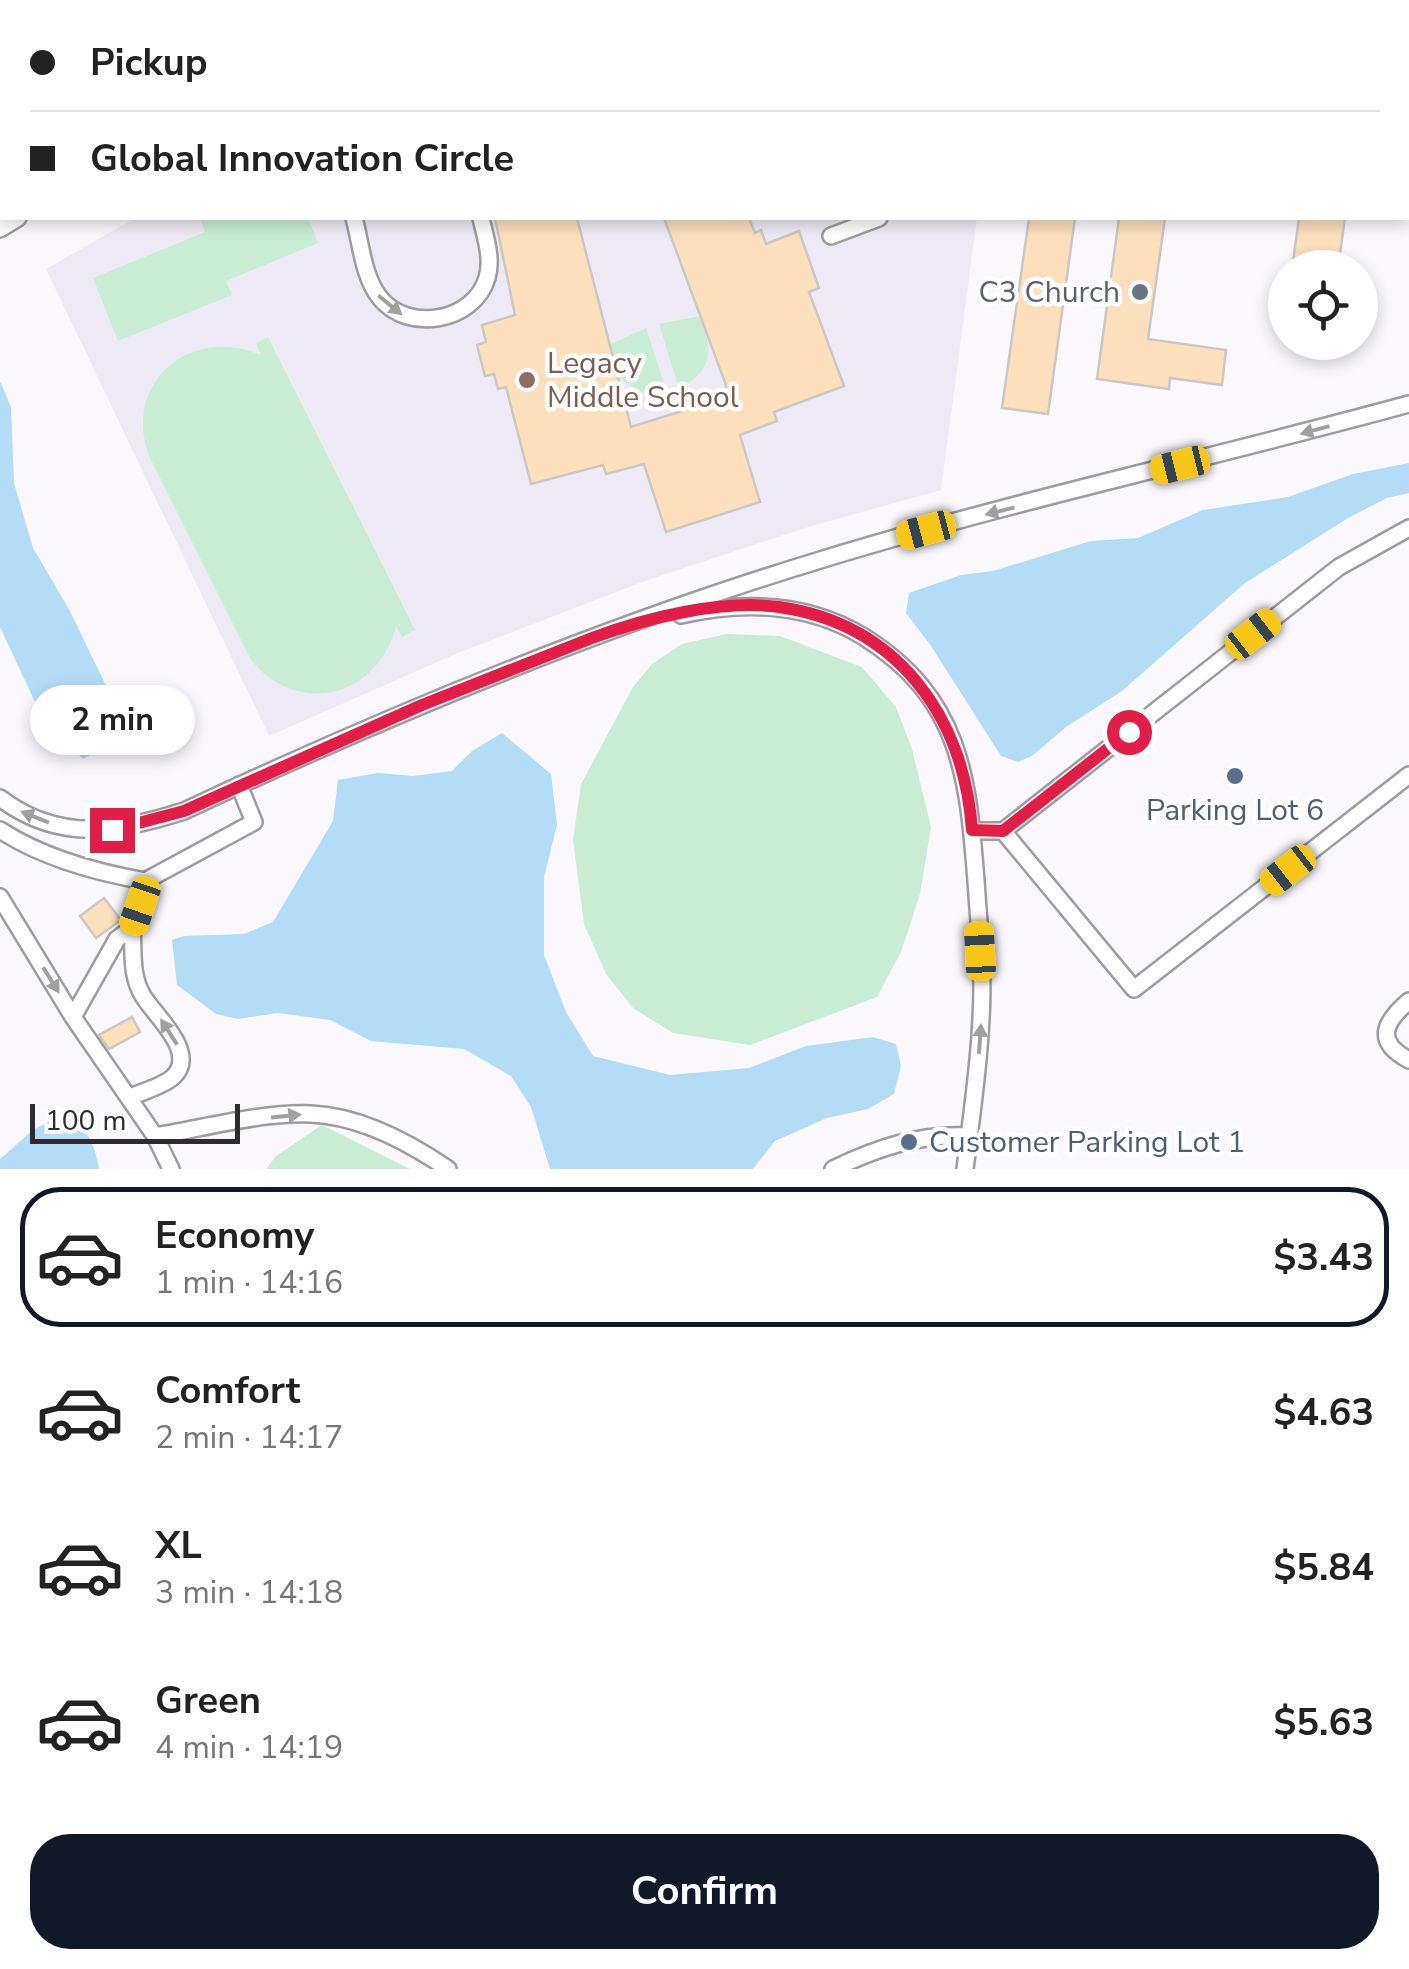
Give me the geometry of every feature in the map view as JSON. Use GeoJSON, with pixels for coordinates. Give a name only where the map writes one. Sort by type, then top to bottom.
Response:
{"type":"FeatureCollection","features":[{"type":"Feature","properties":{"kind":"street"},"geometry":{"type":"LineString","coordinates":[[355,220],[370,281],[378,296],[396,312],[426,320],[460,310],[484,286],[490,264],[480,220]]}},
{"type":"Feature","properties":{"kind":"street"},"geometry":{"type":"LineString","coordinates":[[831,236],[873,220]]}},
{"type":"Feature","properties":{"kind":"street"},"geometry":{"type":"LineString","coordinates":[[0,798],[22,812],[57,825],[112,830],[184,811],[454,692],[617,629],[870,546],[1408,404]]}},
{"type":"Feature","properties":{"kind":"street"},"geometry":{"type":"LineString","coordinates":[[972,830],[1003,831],[1339,567],[1409,528]]}},
{"type":"Feature","properties":{"kind":"street"},"geometry":{"type":"LineString","coordinates":[[617,629],[713,608],[745,606],[799,611],[854,632],[905,669],[939,711],[963,768],[972,830],[982,1014],[965,1169]]}},
{"type":"Feature","properties":{"kind":"street"},"geometry":{"type":"LineString","coordinates":[[1003,831],[1134,989],[1409,775]]}},
{"type":"Feature","properties":{"kind":"street"},"geometry":{"type":"LineString","coordinates":[[0,830],[27,848],[115,876],[145,880],[254,822],[238,785]]}},
{"type":"Feature","properties":{"kind":"street"},"geometry":{"type":"LineString","coordinates":[[130,1097],[173,1077],[180,1063],[177,1042],[142,994],[131,964],[132,928],[145,880]]}},
{"type":"Feature","properties":{"kind":"street"},"geometry":{"type":"LineString","coordinates":[[0,897],[74,1017],[155,1136],[171,1169]]}},
{"type":"Feature","properties":{"kind":"street"},"geometry":{"type":"LineString","coordinates":[[74,1017],[117,939],[132,928]]}},
{"type":"Feature","properties":{"kind":"street"},"geometry":{"type":"LineString","coordinates":[[1409,1001],[1389,1020],[1386,1042],[1392,1052],[1409,1060]]}},
{"type":"Feature","properties":{"kind":"street"},"geometry":{"type":"LineString","coordinates":[[155,1136],[284,1116],[322,1115],[383,1134],[448,1169]]}},
{"type":"Feature","properties":{"kind":"street"},"geometry":{"type":"LineString","coordinates":[[833,1169],[872,1150],[906,1141],[969,1136]]}},
{"type":"Feature","properties":{"kind":"shaded area","name":"Legacy Middle School"},"geometry":{"type":"Polygon","coordinates":[[[132,220],[977,220],[941,490],[805,528],[645,581],[458,653],[269,736],[46,269],[132,220]]]}},
{"type":"Feature","properties":{"kind":"green space"},"geometry":{"type":"Polygon","coordinates":[[[201,220],[309,220],[318,243],[226,281],[232,295],[118,341],[93,278],[205,232],[201,220]]]}},
{"type":"Feature","properties":{"kind":"green space"},"geometry":{"type":"Polygon","coordinates":[[[700,316],[708,358],[699,374],[679,389],[659,324],[700,316]]]}},
{"type":"Feature","properties":{"kind":"green space"},"geometry":{"type":"Polygon","coordinates":[[[646,328],[667,393],[641,392],[617,376],[609,345],[646,328]]]}},
{"type":"Feature","properties":{"kind":"green space"},"geometry":{"type":"Polygon","coordinates":[[[268,337],[415,630],[402,637],[396,626],[387,650],[372,669],[355,683],[335,691],[291,689],[270,678],[251,660],[149,456],[143,429],[145,405],[154,384],[169,367],[188,354],[210,348],[235,348],[261,355],[256,343],[268,337]]]}},
{"type":"Feature","properties":{"kind":"green space"},"geometry":{"type":"Polygon","coordinates":[[[726,634],[780,636],[862,667],[896,707],[912,749],[931,827],[920,894],[901,952],[877,997],[750,1045],[673,1033],[633,1008],[606,974],[584,924],[573,840],[581,784],[633,687],[652,664],[682,644],[726,634]]]}},
{"type":"Feature","properties":{"kind":"green space"},"geometry":{"type":"Polygon","coordinates":[[[322,1125],[410,1169],[266,1169],[276,1156],[322,1125]]]}},
{"type":"Feature","properties":{"kind":"water"},"geometry":{"type":"Polygon","coordinates":[[[0,381],[11,407],[14,483],[33,548],[70,611],[122,719],[109,745],[83,759],[41,715],[0,627],[0,381]]]}},
{"type":"Feature","properties":{"kind":"water"},"geometry":{"type":"Polygon","coordinates":[[[1409,463],[1409,493],[1387,498],[1348,518],[1245,583],[1122,691],[1018,762],[1001,756],[906,613],[909,593],[961,575],[993,571],[1091,541],[1138,538],[1203,510],[1288,497],[1353,474],[1409,463]]]}},
{"type":"Feature","properties":{"kind":"water"},"geometry":{"type":"Polygon","coordinates":[[[502,733],[551,774],[557,825],[544,877],[544,955],[566,1012],[593,1056],[670,1075],[749,1068],[806,1046],[873,1037],[896,1044],[901,1066],[894,1094],[868,1109],[827,1118],[775,1141],[753,1169],[550,1169],[531,1107],[511,1076],[464,1049],[371,1041],[330,1020],[278,1013],[238,1019],[216,1014],[177,985],[172,940],[244,934],[273,922],[333,821],[338,780],[378,773],[413,776],[452,771],[472,751],[502,733]]]}},
{"type":"Feature","properties":{"kind":"water"},"geometry":{"type":"Polygon","coordinates":[[[55,1119],[74,1123],[87,1134],[99,1169],[0,1169],[0,1159],[33,1130],[55,1119]]]}},
{"type":"Feature","properties":{"kind":"building"},"geometry":{"type":"Polygon","coordinates":[[[495,220],[578,220],[631,427],[730,396],[665,220],[750,220],[755,233],[761,230],[766,244],[799,231],[819,288],[809,292],[844,386],[774,412],[777,421],[740,435],[760,502],[666,532],[644,464],[606,474],[603,465],[531,484],[506,387],[498,389],[494,374],[485,376],[477,345],[486,342],[482,325],[515,315],[495,220]]]}},
{"type":"Feature","properties":{"kind":"building"},"geometry":{"type":"Polygon","coordinates":[[[1029,220],[1075,220],[1048,414],[1002,408],[1029,220]]]}},
{"type":"Feature","properties":{"kind":"building"},"geometry":{"type":"Polygon","coordinates":[[[1119,220],[1165,220],[1148,339],[1226,350],[1222,385],[1170,378],[1169,389],[1097,379],[1119,220]]]}},
{"type":"Feature","properties":{"kind":"building"},"geometry":{"type":"Polygon","coordinates":[[[1299,220],[1345,220],[1341,250],[1295,250],[1299,220]]]}},
{"type":"Feature","properties":{"kind":"building"},"geometry":{"type":"Polygon","coordinates":[[[104,898],[121,920],[96,938],[80,916],[104,898]]]}},
{"type":"Feature","properties":{"kind":"building"},"geometry":{"type":"Polygon","coordinates":[[[132,1017],[140,1032],[109,1049],[99,1035],[132,1017]]]}},
{"type":"Feature","properties":{"kind":"place","name":"C3 Church"},"geometry":{"type":"Point","coordinates":[1140,292]}},
{"type":"Feature","properties":{"kind":"place","name":"Legacy Middle School"},"geometry":{"type":"Point","coordinates":[527,380]}},
{"type":"Feature","properties":{"kind":"place","name":"Parking Lot 6"},"geometry":{"type":"Point","coordinates":[1235,776]}},
{"type":"Feature","properties":{"kind":"place","name":"Customer Parking Lot 1"},"geometry":{"type":"Point","coordinates":[909,1142]}},
{"type":"Feature","properties":{"kind":"route"},"geometry":{"type":"LineString","coordinates":[[112,830],[184,811],[422,705],[592,638],[617,629],[729,606],[777,607],[820,617],[868,640],[905,669],[939,711],[953,740],[966,782],[972,830],[1003,831],[1129,732]]}}]}
